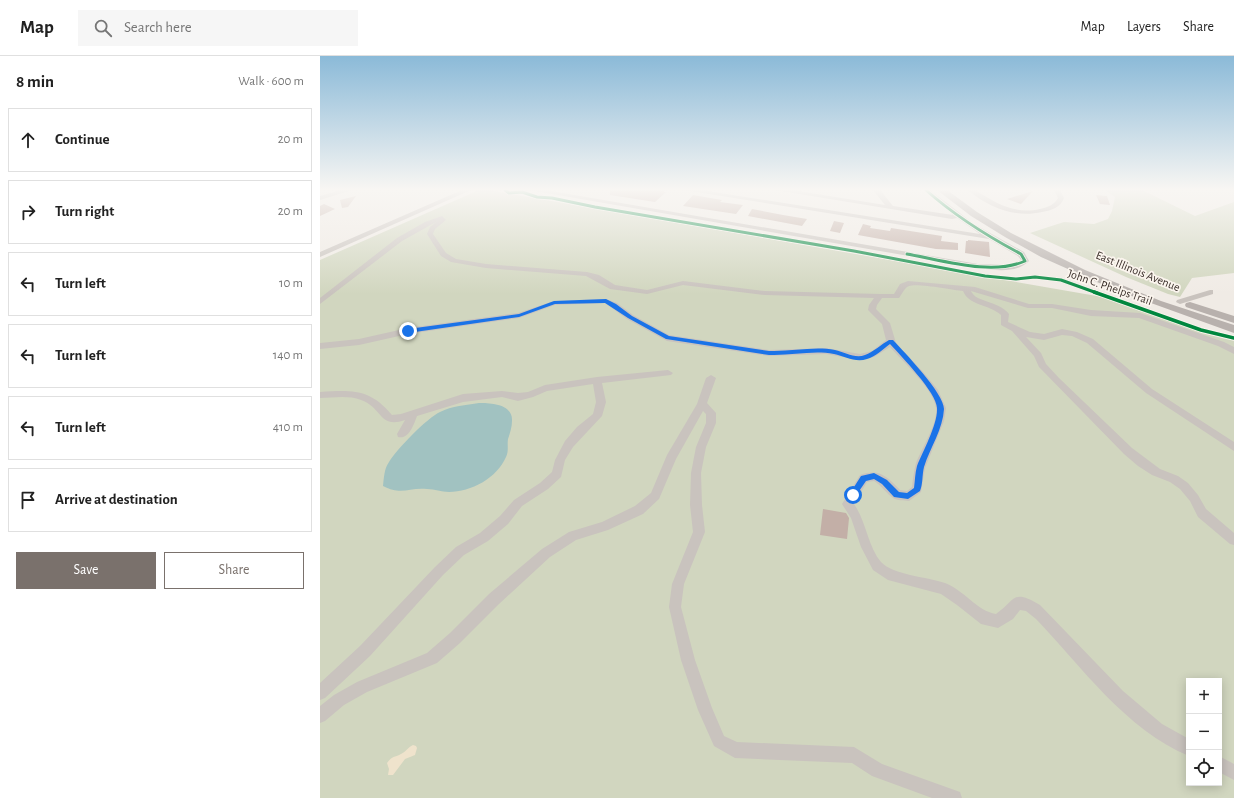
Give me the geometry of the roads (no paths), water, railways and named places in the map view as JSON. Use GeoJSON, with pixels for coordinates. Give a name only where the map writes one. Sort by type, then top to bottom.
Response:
{"type":"FeatureCollection","features":[{"type":"Feature","properties":{"kind":"main road","name":"East Illinois Avenue"},"geometry":{"type":"LineString","coordinates":[[993,225],[1012,237],[1062,263],[1155,302],[1234,330]]}},
{"type":"Feature","properties":{"kind":"main road","name":"East Illinois Avenue"},"geometry":{"type":"LineString","coordinates":[[1008,225],[1088,266],[1180,302],[1234,320]]}},
{"type":"Feature","properties":{"kind":"street"},"geometry":{"type":"LineString","coordinates":[[320,255],[389,225]]}},
{"type":"Feature","properties":{"kind":"street"},"geometry":{"type":"LineString","coordinates":[[320,302],[379,256],[385,249],[424,225]]}},
{"type":"Feature","properties":{"kind":"street"},"geometry":{"type":"LineString","coordinates":[[437,225],[432,228],[430,234],[443,253],[449,258],[486,266],[587,274],[596,277],[613,287],[647,292],[684,283],[765,293],[896,296],[903,286],[908,283],[918,283],[981,291],[1028,306],[1052,306],[1091,313],[1140,316],[1221,344],[1234,351]]}},
{"type":"Feature","properties":{"kind":"street"},"geometry":{"type":"LineString","coordinates":[[735,225],[978,266],[1003,268],[1021,264],[1025,261],[1021,254],[971,225]]}},
{"type":"Feature","properties":{"kind":"street"},"geometry":{"type":"LineString","coordinates":[[905,225],[990,237]]}},
{"type":"Feature","properties":{"kind":"street"},"geometry":{"type":"LineString","coordinates":[[966,289],[966,292],[970,297],[996,306],[1005,314],[1004,322],[1012,328],[1038,355],[1042,365],[1056,380],[1142,463],[1156,472],[1174,479],[1184,486],[1194,498],[1202,513],[1234,540]]}},
{"type":"Feature","properties":{"kind":"street"},"geometry":{"type":"LineString","coordinates":[[1180,302],[1210,292]]}},
{"type":"Feature","properties":{"kind":"street"},"geometry":{"type":"LineString","coordinates":[[880,296],[873,305],[872,310],[880,316],[888,327],[891,341],[918,371],[933,392],[941,408],[937,426],[920,468],[917,489],[908,496],[897,495],[885,482],[874,476],[864,478],[848,504],[856,516],[867,547],[877,566],[888,574],[944,589],[962,600],[986,619],[998,621],[1008,614],[1017,603],[1025,603],[1045,618],[1071,648],[1116,693],[1158,730],[1186,746]]}},
{"type":"Feature","properties":{"kind":"street"},"geometry":{"type":"LineString","coordinates":[[320,346],[359,342],[408,331],[519,315],[554,303],[606,301],[630,317],[668,338],[769,353],[783,354],[800,350],[835,352],[854,358],[866,357],[891,341]]}},
{"type":"Feature","properties":{"kind":"street"},"geometry":{"type":"LineString","coordinates":[[1012,328],[1028,334],[1044,337],[1062,332],[1074,334],[1090,341],[1148,391],[1234,447]]}},
{"type":"Feature","properties":{"kind":"street"},"geometry":{"type":"LineString","coordinates":[[320,395],[347,393],[359,395],[376,403],[390,419],[401,418],[463,398],[502,394],[518,397],[530,395],[545,388],[597,380],[668,373]]}},
{"type":"Feature","properties":{"kind":"street"},"geometry":{"type":"LineString","coordinates":[[320,716],[339,700],[362,687],[432,658],[455,638],[494,599],[546,553],[573,536],[604,526],[639,510],[655,496],[671,458],[702,404],[711,378]]}},
{"type":"Feature","properties":{"kind":"street"},"geometry":{"type":"LineString","coordinates":[[320,693],[365,651],[438,571],[460,551],[484,537],[504,520],[518,503],[544,486],[557,474],[560,460],[569,444],[581,430],[598,416],[601,402],[597,380]]}},
{"type":"Feature","properties":{"kind":"street"},"geometry":{"type":"LineString","coordinates":[[702,404],[711,413],[711,423],[701,447],[696,473],[696,505],[699,532],[678,584],[675,607],[688,660],[705,710],[719,741],[735,750],[854,755],[878,770],[954,798]]}},
{"type":"Feature","properties":{"kind":"street"},"geometry":{"type":"LineString","coordinates":[[402,434],[409,424],[413,413]]}},
{"type":"Feature","properties":{"kind":"street"},"geometry":{"type":"LineString","coordinates":[[1222,766],[1234,772]]}},
{"type":"Feature","properties":{"kind":"water"},"geometry":{"type":"Polygon","coordinates":[[[479,403],[495,404],[505,408],[509,411],[512,421],[508,439],[507,455],[502,465],[490,477],[466,489],[446,492],[433,489],[401,491],[383,486],[384,474],[392,457],[428,420],[449,408],[479,403]]]}}]}
